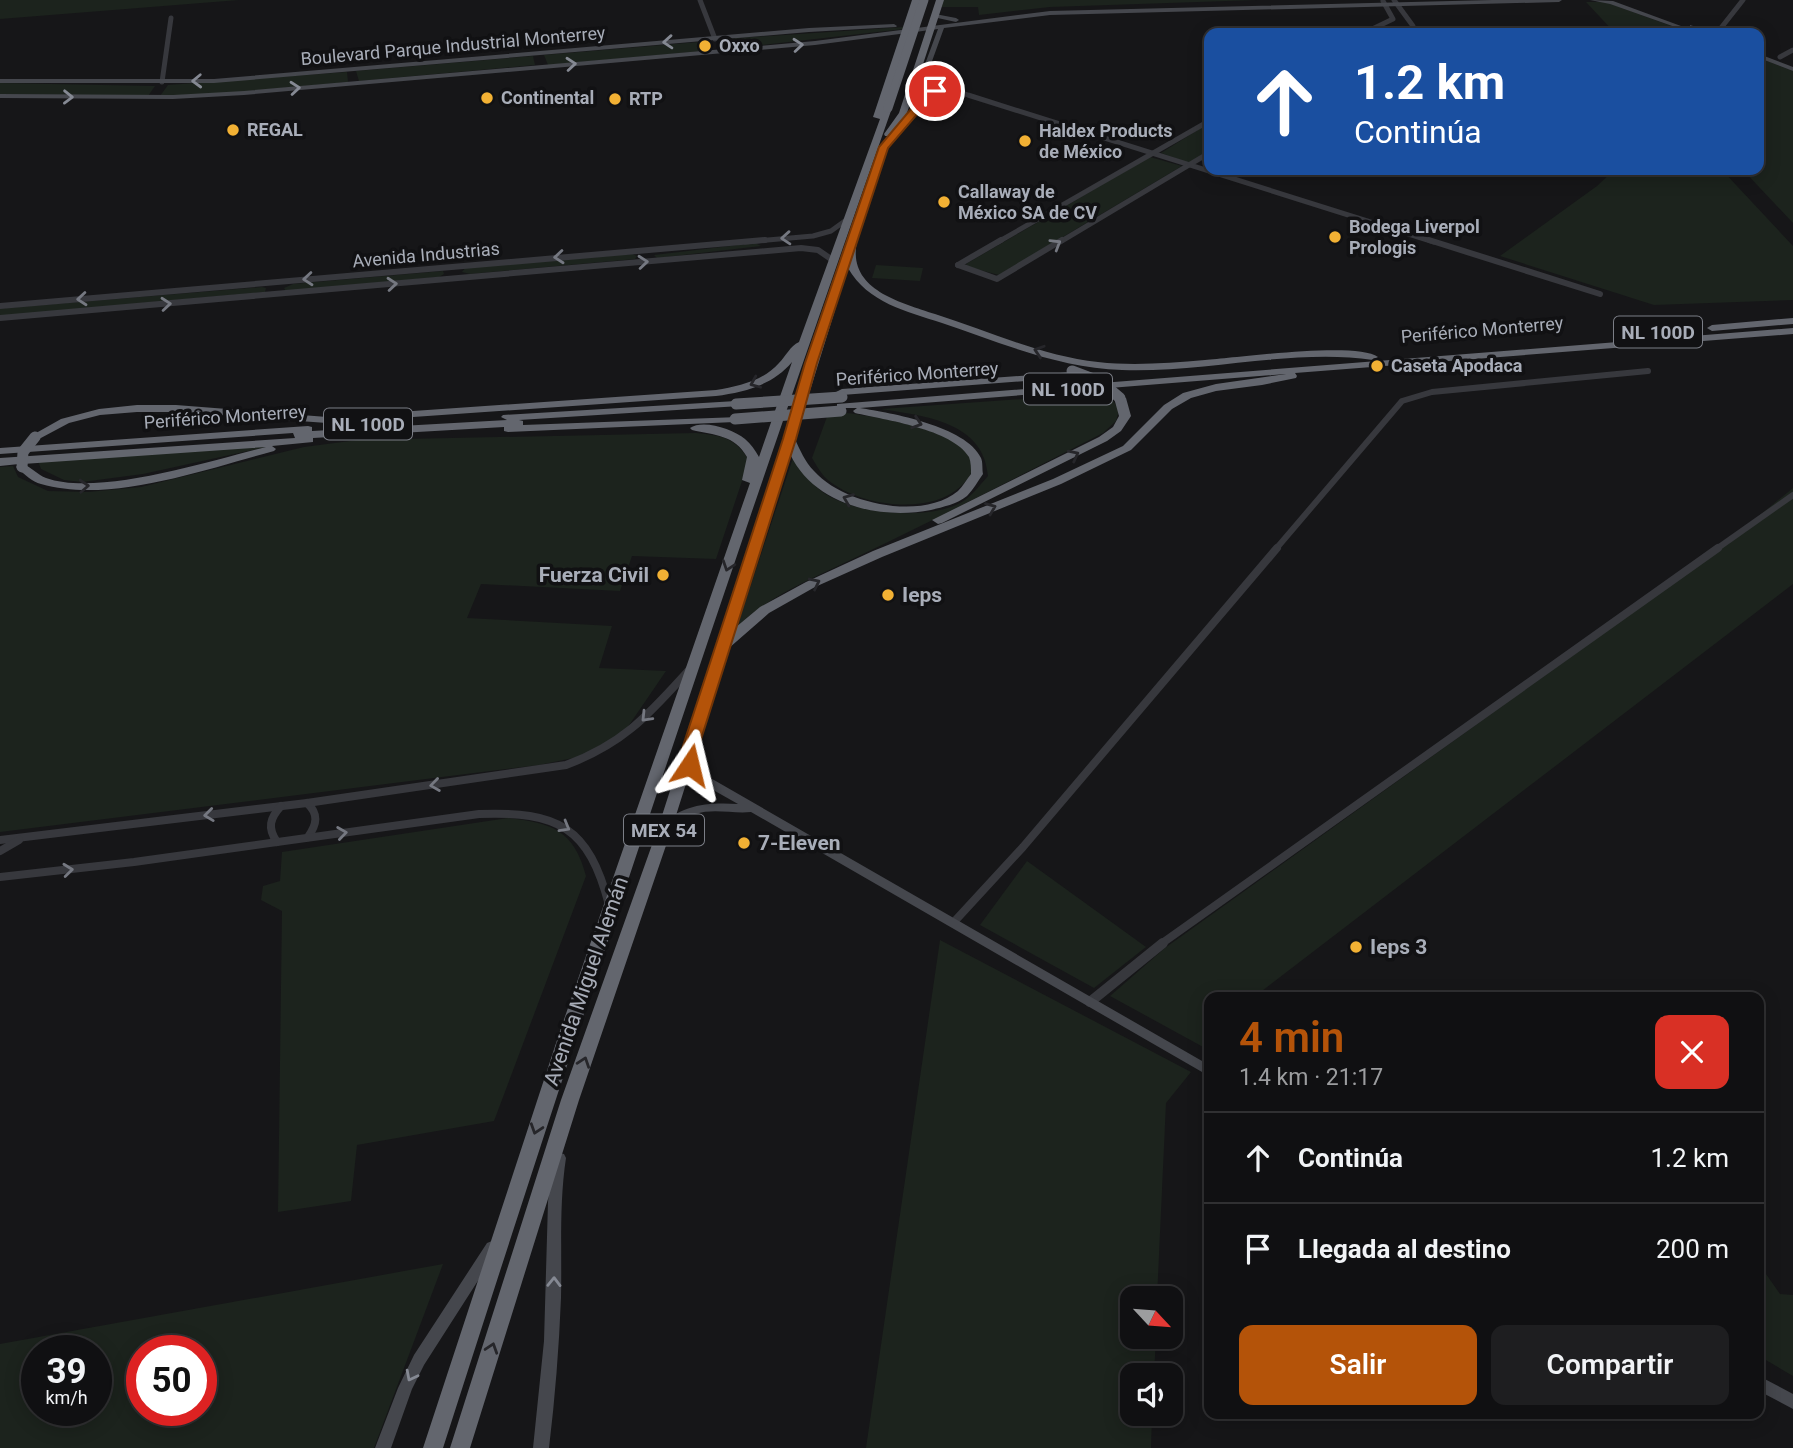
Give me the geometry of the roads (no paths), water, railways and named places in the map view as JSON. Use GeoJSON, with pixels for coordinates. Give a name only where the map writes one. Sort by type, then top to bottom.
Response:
{"type":"FeatureCollection","features":[{"type":"Feature","properties":{"kind":"highway"},"geometry":{"type":"LineString","coordinates":[[916,0],[877,116],[884,131],[903,113],[921,56],[935,24],[940,0]]}},
{"type":"Feature","properties":{"kind":"highway","name":"Avenida Miguel Alemán"},"geometry":{"type":"LineString","coordinates":[[893,108],[924,0]]}},
{"type":"Feature","properties":{"kind":"highway","name":"Avenida Miguel Alemán"},"geometry":{"type":"LineString","coordinates":[[433,1448],[610,910],[805,339],[932,0]]}},
{"type":"Feature","properties":{"kind":"highway"},"geometry":{"type":"LineString","coordinates":[[907,28],[935,24]]}},
{"type":"Feature","properties":{"kind":"highway"},"geometry":{"type":"LineString","coordinates":[[907,28],[928,38]]}},
{"type":"Feature","properties":{"kind":"highway","name":"Avenida Miguel Alemán"},"geometry":{"type":"LineString","coordinates":[[460,1448],[570,1101],[665,828],[850,244],[884,147],[884,131]]}},
{"type":"Feature","properties":{"kind":"highway"},"geometry":{"type":"LineString","coordinates":[[850,244],[852,268],[858,278],[874,293],[894,303],[1046,354],[1082,363],[1119,367],[1179,365]]}},
{"type":"Feature","properties":{"kind":"highway","name":"Periférico Monterrey"},"geometry":{"type":"LineString","coordinates":[[1376,360],[1793,321]]}},
{"type":"Feature","properties":{"kind":"highway","name":"Periférico Monterrey"},"geometry":{"type":"LineString","coordinates":[[843,403],[1376,360],[1793,331]]}},
{"type":"Feature","properties":{"kind":"highway"},"geometry":{"type":"LineString","coordinates":[[0,444],[727,392],[773,374],[805,339]]}},
{"type":"Feature","properties":{"kind":"highway"},"geometry":{"type":"LineString","coordinates":[[903,388],[1331,353],[1376,360]]}},
{"type":"Feature","properties":{"kind":"highway"},"geometry":{"type":"LineString","coordinates":[[0,462],[449,432],[736,409],[1292,376],[1345,371],[1376,360]]}},
{"type":"Feature","properties":{"kind":"highway"},"geometry":{"type":"LineString","coordinates":[[423,414],[736,409],[843,403],[903,388],[1041,367],[1072,371],[1101,382],[1120,398],[1125,416],[1117,429],[1103,439],[915,531],[882,551]]}},
{"type":"Feature","properties":{"kind":"highway"},"geometry":{"type":"LineString","coordinates":[[721,652],[740,629],[768,608],[882,551],[1107,459],[1137,441],[1165,409],[1187,396],[1292,376]]}},
{"type":"Feature","properties":{"kind":"highway"},"geometry":{"type":"LineString","coordinates":[[789,439],[800,463],[816,482],[835,495],[870,507],[897,510],[935,505],[957,497],[975,477],[972,453],[947,434],[905,419],[843,403]]}},
{"type":"Feature","properties":{"kind":"highway","name":"Periférico Monterrey"},"geometry":{"type":"LineString","coordinates":[[0,451],[396,422],[736,409]]}},
{"type":"Feature","properties":{"kind":"highway","name":"Periférico Monterrey"},"geometry":{"type":"LineString","coordinates":[[0,456],[402,427],[736,409]]}},
{"type":"Feature","properties":{"kind":"highway"},"geometry":{"type":"LineString","coordinates":[[327,420],[285,420],[196,411],[120,410],[80,415],[36,437],[23,452],[22,467],[35,479],[54,485],[110,484],[158,477],[291,444],[330,439]]}},
{"type":"Feature","properties":{"kind":"highway"},"geometry":{"type":"LineString","coordinates":[[449,432],[586,432],[689,428],[722,432],[740,440],[753,457],[739,509],[742,527]]}},
{"type":"Feature","properties":{"kind":"street"},"geometry":{"type":"LineString","coordinates":[[700,0],[721,52]]}},
{"type":"Feature","properties":{"kind":"street"},"geometry":{"type":"LineString","coordinates":[[1395,2],[1406,0]]}},
{"type":"Feature","properties":{"kind":"street"},"geometry":{"type":"LineString","coordinates":[[907,28],[1012,12],[1082,7],[1559,0]]}},
{"type":"Feature","properties":{"kind":"street"},"geometry":{"type":"LineString","coordinates":[[1593,0],[1611,2],[1683,28]]}},
{"type":"Feature","properties":{"kind":"street"},"geometry":{"type":"LineString","coordinates":[[1617,0],[1699,28]]}},
{"type":"Feature","properties":{"kind":"street"},"geometry":{"type":"LineString","coordinates":[[1718,28],[1743,0]]}},
{"type":"Feature","properties":{"kind":"street"},"geometry":{"type":"LineString","coordinates":[[1375,28],[1394,19],[1384,2]]}},
{"type":"Feature","properties":{"kind":"street"},"geometry":{"type":"LineString","coordinates":[[1395,2],[1412,28]]}},
{"type":"Feature","properties":{"kind":"street"},"geometry":{"type":"LineString","coordinates":[[935,24],[1050,13],[1242,5]]}},
{"type":"Feature","properties":{"kind":"street"},"geometry":{"type":"LineString","coordinates":[[151,97],[162,82],[171,18]]}},
{"type":"Feature","properties":{"kind":"street"},"geometry":{"type":"LineString","coordinates":[[884,147],[915,110],[935,24]]}},
{"type":"Feature","properties":{"kind":"street","name":"Boulevard Parque Industrial Monterrey"},"geometry":{"type":"LineString","coordinates":[[0,81],[162,82],[352,69],[809,30],[907,28]]}},
{"type":"Feature","properties":{"kind":"street","name":"Boulevard Parque Industrial Monterrey"},"geometry":{"type":"LineString","coordinates":[[0,96],[214,95],[835,41],[907,28]]}},
{"type":"Feature","properties":{"kind":"street"},"geometry":{"type":"LineString","coordinates":[[537,53],[541,66]]}},
{"type":"Feature","properties":{"kind":"street"},"geometry":{"type":"LineString","coordinates":[[1764,54],[1781,59],[1793,69]]}},
{"type":"Feature","properties":{"kind":"street"},"geometry":{"type":"LineString","coordinates":[[921,56],[927,65]]}},
{"type":"Feature","properties":{"kind":"street"},"geometry":{"type":"LineString","coordinates":[[1781,59],[1792,56]]}},
{"type":"Feature","properties":{"kind":"street"},"geometry":{"type":"LineString","coordinates":[[1781,59],[1792,56]]}},
{"type":"Feature","properties":{"kind":"street"},"geometry":{"type":"LineString","coordinates":[[352,69],[352,83]]}},
{"type":"Feature","properties":{"kind":"street"},"geometry":{"type":"LineString","coordinates":[[924,76],[930,82],[968,96],[1204,170]]}},
{"type":"Feature","properties":{"kind":"street"},"geometry":{"type":"LineString","coordinates":[[918,99],[924,93],[937,91],[968,96]]}},
{"type":"Feature","properties":{"kind":"street"},"geometry":{"type":"LineString","coordinates":[[1204,124],[958,265],[997,279],[1204,156]]}},
{"type":"Feature","properties":{"kind":"street"},"geometry":{"type":"LineString","coordinates":[[1221,175],[1600,294]]}},
{"type":"Feature","properties":{"kind":"street","name":"Avenida Industrias"},"geometry":{"type":"LineString","coordinates":[[0,306],[813,236],[831,230],[849,218]]}},
{"type":"Feature","properties":{"kind":"street","name":"Avenida Industrias"},"geometry":{"type":"LineString","coordinates":[[0,318],[805,248],[820,251],[834,261]]}},
{"type":"Feature","properties":{"kind":"street"},"geometry":{"type":"LineString","coordinates":[[450,266],[450,278]]}},
{"type":"Feature","properties":{"kind":"street"},"geometry":{"type":"LineString","coordinates":[[953,923],[1007,866],[1125,730],[1402,401],[1433,391],[1648,371]]}},
{"type":"Feature","properties":{"kind":"street"},"geometry":{"type":"LineString","coordinates":[[1090,1002],[1169,939],[1793,495]]}},
{"type":"Feature","properties":{"kind":"street"},"geometry":{"type":"LineString","coordinates":[[0,840],[307,803],[540,770],[595,755],[632,732],[692,667]]}},
{"type":"Feature","properties":{"kind":"street"},"geometry":{"type":"LineString","coordinates":[[689,752],[690,765],[698,776],[1204,1068]]}},
{"type":"Feature","properties":{"kind":"street"},"geometry":{"type":"LineString","coordinates":[[307,803],[314,809],[317,818],[315,828],[308,837]]}},
{"type":"Feature","properties":{"kind":"street"},"geometry":{"type":"LineString","coordinates":[[276,842],[270,835],[269,825],[272,815],[281,806]]}},
{"type":"Feature","properties":{"kind":"street"},"geometry":{"type":"LineString","coordinates":[[665,828],[680,815],[703,808],[720,806],[754,810]]}},
{"type":"Feature","properties":{"kind":"street"},"geometry":{"type":"LineString","coordinates":[[0,877],[135,862],[490,813],[543,816],[562,823],[583,840],[600,873],[610,910]]}},
{"type":"Feature","properties":{"kind":"street"},"geometry":{"type":"LineString","coordinates":[[0,851],[22,838]]}},
{"type":"Feature","properties":{"kind":"street"},"geometry":{"type":"LineString","coordinates":[[541,1448],[552,1347],[554,1204],[561,1137],[570,1101]]}},
{"type":"Feature","properties":{"kind":"street"},"geometry":{"type":"LineString","coordinates":[[383,1448],[405,1388],[419,1360],[483,1262],[510,1214]]}},
{"type":"Feature","properties":{"kind":"street"},"geometry":{"type":"LineString","coordinates":[[1764,1386],[1793,1402]]}},
{"type":"Feature","properties":{"kind":"place","name":"Oxxo"},"geometry":{"type":"Point","coordinates":[705,46]}},
{"type":"Feature","properties":{"kind":"place","name":"Continental"},"geometry":{"type":"Point","coordinates":[487,98]}},
{"type":"Feature","properties":{"kind":"place","name":"RTP"},"geometry":{"type":"Point","coordinates":[615,99]}},
{"type":"Feature","properties":{"kind":"place","name":"REGAL"},"geometry":{"type":"Point","coordinates":[233,130]}},
{"type":"Feature","properties":{"kind":"place","name":"Haldex Products de México"},"geometry":{"type":"Point","coordinates":[1025,141]}},
{"type":"Feature","properties":{"kind":"place","name":"Callaway de México SA de CV"},"geometry":{"type":"Point","coordinates":[944,202]}},
{"type":"Feature","properties":{"kind":"place","name":"Bodega Liverpol Prologis"},"geometry":{"type":"Point","coordinates":[1335,237]}},
{"type":"Feature","properties":{"kind":"place","name":"Caseta Apodaca"},"geometry":{"type":"Point","coordinates":[1377,366]}},
{"type":"Feature","properties":{"kind":"place","name":"Fuerza Civil"},"geometry":{"type":"Point","coordinates":[663,575]}},
{"type":"Feature","properties":{"kind":"place","name":"Ieps"},"geometry":{"type":"Point","coordinates":[888,595]}},
{"type":"Feature","properties":{"kind":"place","name":"7-Eleven"},"geometry":{"type":"Point","coordinates":[744,843]}},
{"type":"Feature","properties":{"kind":"place","name":"Ieps 3"},"geometry":{"type":"Point","coordinates":[1356,947]}}]}
